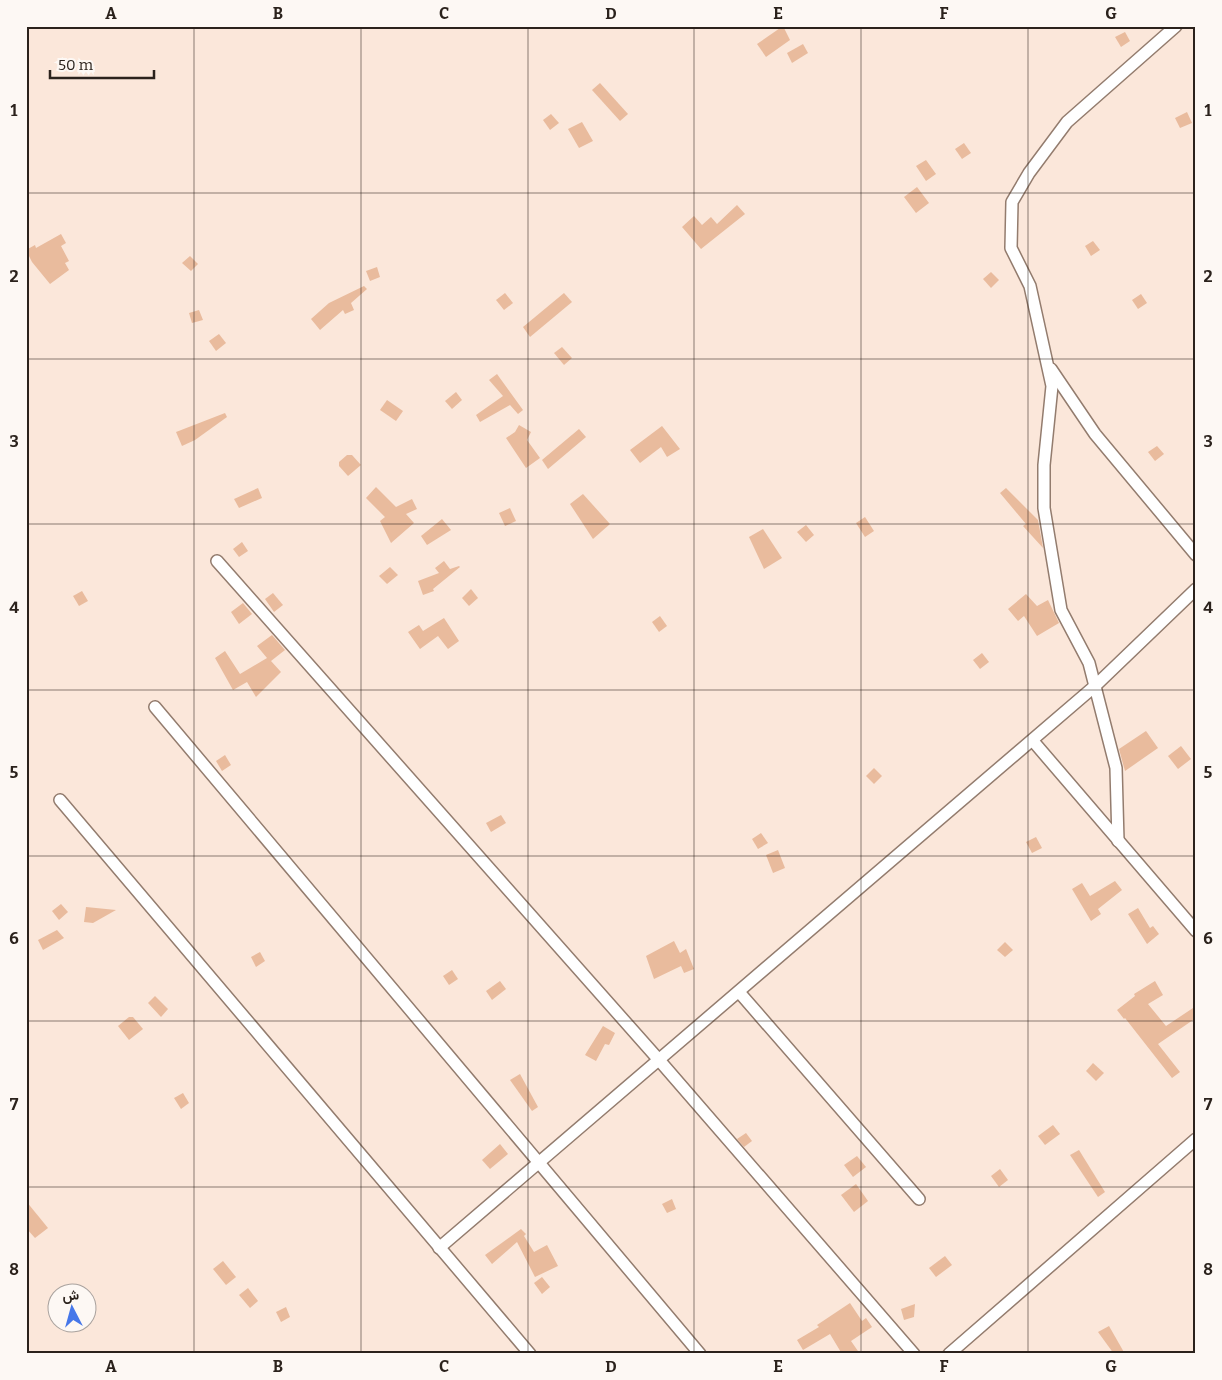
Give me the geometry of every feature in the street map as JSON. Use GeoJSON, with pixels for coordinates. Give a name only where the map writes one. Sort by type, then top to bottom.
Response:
{"type":"FeatureCollection","features":[{"type":"Feature","properties":{"kind":"street"},"geometry":{"type":"LineString","coordinates":[[1118,841],[1116,768],[1089,663],[1061,610],[1044,508],[1044,465],[1052,386],[1030,286],[1010,248],[1012,202],[1066,122],[1176,26]]}},
{"type":"Feature","properties":{"kind":"street"},"geometry":{"type":"LineString","coordinates":[[1047,362],[1095,434],[1196,555]]}},
{"type":"Feature","properties":{"kind":"street"},"geometry":{"type":"LineString","coordinates":[[217,561],[659,1060],[914,1354]]}},
{"type":"Feature","properties":{"kind":"street"},"geometry":{"type":"LineString","coordinates":[[439,1248],[1033,741],[1095,686],[1196,588]]}},
{"type":"Feature","properties":{"kind":"street"},"geometry":{"type":"LineString","coordinates":[[155,707],[700,1354]]}},
{"type":"Feature","properties":{"kind":"street"},"geometry":{"type":"LineString","coordinates":[[1033,741],[1196,931]]}},
{"type":"Feature","properties":{"kind":"street"},"geometry":{"type":"LineString","coordinates":[[60,800],[530,1354]]}},
{"type":"Feature","properties":{"kind":"street"},"geometry":{"type":"LineString","coordinates":[[739,992],[919,1200]]}},
{"type":"Feature","properties":{"kind":"street"},"geometry":{"type":"LineString","coordinates":[[949,1354],[1196,1139]]}},
{"type":"Feature","properties":{"kind":"building"},"geometry":{"type":"Polygon","coordinates":[[[783,26],[790,40],[766,57],[757,44],[783,26]]]}},
{"type":"Feature","properties":{"kind":"building"},"geometry":{"type":"Polygon","coordinates":[[[1125,32],[1130,41],[1121,47],[1115,37],[1125,32]]]}},
{"type":"Feature","properties":{"kind":"building"},"geometry":{"type":"Polygon","coordinates":[[[803,44],[808,53],[792,63],[787,53],[803,44]]]}},
{"type":"Feature","properties":{"kind":"building"},"geometry":{"type":"Polygon","coordinates":[[[600,83],[628,114],[620,121],[592,90],[600,83]]]}},
{"type":"Feature","properties":{"kind":"building"},"geometry":{"type":"Polygon","coordinates":[[[1187,112],[1192,123],[1180,128],[1175,118],[1187,112]]]}},
{"type":"Feature","properties":{"kind":"building"},"geometry":{"type":"Polygon","coordinates":[[[551,114],[559,123],[550,130],[543,120],[551,114]]]}},
{"type":"Feature","properties":{"kind":"building"},"geometry":{"type":"Polygon","coordinates":[[[582,122],[593,141],[579,148],[568,129],[582,122]]]}},
{"type":"Feature","properties":{"kind":"building"},"geometry":{"type":"Polygon","coordinates":[[[964,143],[971,153],[962,159],[955,149],[964,143]]]}},
{"type":"Feature","properties":{"kind":"building"},"geometry":{"type":"Polygon","coordinates":[[[926,160],[936,174],[926,181],[916,166],[926,160]]]}},
{"type":"Feature","properties":{"kind":"building"},"geometry":{"type":"Polygon","coordinates":[[[917,187],[929,203],[916,213],[904,197],[917,187]]]}},
{"type":"Feature","properties":{"kind":"building"},"geometry":{"type":"Polygon","coordinates":[[[737,205],[745,214],[701,249],[682,227],[694,216],[702,225],[711,217],[717,224],[737,205]]]}},
{"type":"Feature","properties":{"kind":"building"},"geometry":{"type":"Polygon","coordinates":[[[61,234],[66,243],[61,246],[69,261],[65,263],[69,270],[50,284],[32,262],[26,250],[35,245],[36,248],[61,234]]]}},
{"type":"Feature","properties":{"kind":"building"},"geometry":{"type":"Polygon","coordinates":[[[1093,241],[1100,250],[1091,256],[1085,246],[1093,241]]]}},
{"type":"Feature","properties":{"kind":"building"},"geometry":{"type":"Polygon","coordinates":[[[190,256],[198,264],[191,271],[182,263],[190,256]]]}},
{"type":"Feature","properties":{"kind":"building"},"geometry":{"type":"Polygon","coordinates":[[[377,267],[380,277],[370,281],[366,271],[377,267]]]}},
{"type":"Feature","properties":{"kind":"building"},"geometry":{"type":"Polygon","coordinates":[[[991,272],[999,280],[991,288],[983,279],[991,272]]]}},
{"type":"Feature","properties":{"kind":"building"},"geometry":{"type":"Polygon","coordinates":[[[364,286],[367,289],[351,303],[354,310],[345,314],[343,310],[320,330],[311,319],[329,303],[364,286]]]}},
{"type":"Feature","properties":{"kind":"building"},"geometry":{"type":"Polygon","coordinates":[[[505,293],[513,303],[504,310],[496,300],[505,293]]]}},
{"type":"Feature","properties":{"kind":"building"},"geometry":{"type":"Polygon","coordinates":[[[564,293],[572,302],[530,337],[523,327],[564,293]]]}},
{"type":"Feature","properties":{"kind":"building"},"geometry":{"type":"Polygon","coordinates":[[[1141,294],[1147,303],[1138,309],[1132,300],[1141,294]]]}},
{"type":"Feature","properties":{"kind":"building"},"geometry":{"type":"Polygon","coordinates":[[[199,310],[203,320],[192,323],[189,313],[199,310]]]}},
{"type":"Feature","properties":{"kind":"building"},"geometry":{"type":"Polygon","coordinates":[[[219,334],[226,343],[216,351],[209,341],[219,334]]]}},
{"type":"Feature","properties":{"kind":"building"},"geometry":{"type":"Polygon","coordinates":[[[562,347],[572,358],[564,365],[554,353],[562,347]]]}},
{"type":"Feature","properties":{"kind":"building"},"geometry":{"type":"Polygon","coordinates":[[[497,374],[523,410],[518,414],[510,405],[480,422],[476,415],[503,396],[489,380],[497,374]]]}},
{"type":"Feature","properties":{"kind":"building"},"geometry":{"type":"Polygon","coordinates":[[[456,392],[462,400],[452,409],[445,401],[456,392]]]}},
{"type":"Feature","properties":{"kind":"building"},"geometry":{"type":"Polygon","coordinates":[[[387,400],[403,411],[396,421],[380,410],[387,400]]]}},
{"type":"Feature","properties":{"kind":"building"},"geometry":{"type":"Polygon","coordinates":[[[225,413],[227,417],[195,440],[182,446],[176,432],[225,413]]]}},
{"type":"Feature","properties":{"kind":"building"},"geometry":{"type":"Polygon","coordinates":[[[519,425],[531,432],[527,440],[540,458],[526,468],[506,438],[515,432],[519,425]]]}},
{"type":"Feature","properties":{"kind":"building"},"geometry":{"type":"Polygon","coordinates":[[[662,426],[680,449],[667,457],[661,447],[640,463],[630,450],[662,426]]]}},
{"type":"Feature","properties":{"kind":"building"},"geometry":{"type":"Polygon","coordinates":[[[579,429],[586,437],[548,469],[542,460],[579,429]]]}},
{"type":"Feature","properties":{"kind":"building"},"geometry":{"type":"Polygon","coordinates":[[[1157,446],[1164,454],[1155,461],[1148,452],[1157,446]]]}},
{"type":"Feature","properties":{"kind":"building"},"geometry":{"type":"Polygon","coordinates":[[[347,455],[352,455],[361,465],[348,476],[339,466],[339,462],[347,455]]]}},
{"type":"Feature","properties":{"kind":"building"},"geometry":{"type":"Polygon","coordinates":[[[376,487],[396,507],[412,499],[417,509],[406,514],[414,523],[391,543],[380,521],[385,517],[366,498],[376,487]]]}},
{"type":"Feature","properties":{"kind":"building"},"geometry":{"type":"Polygon","coordinates":[[[258,488],[262,498],[239,508],[234,499],[258,488]]]}},
{"type":"Feature","properties":{"kind":"building"},"geometry":{"type":"Polygon","coordinates":[[[1006,488],[1038,520],[1043,548],[1023,526],[1026,524],[1000,493],[1006,488]]]}},
{"type":"Feature","properties":{"kind":"building"},"geometry":{"type":"Polygon","coordinates":[[[583,494],[610,524],[593,539],[570,504],[583,494]]]}},
{"type":"Feature","properties":{"kind":"building"},"geometry":{"type":"Polygon","coordinates":[[[510,508],[516,521],[505,526],[499,513],[510,508]]]}},
{"type":"Feature","properties":{"kind":"building"},"geometry":{"type":"Polygon","coordinates":[[[865,517],[874,531],[865,537],[856,523],[865,517]]]}},
{"type":"Feature","properties":{"kind":"building"},"geometry":{"type":"Polygon","coordinates":[[[442,519],[451,530],[427,545],[421,536],[442,519]]]}},
{"type":"Feature","properties":{"kind":"building"},"geometry":{"type":"Polygon","coordinates":[[[806,525],[814,535],[806,542],[797,532],[806,525]]]}},
{"type":"Feature","properties":{"kind":"building"},"geometry":{"type":"Polygon","coordinates":[[[763,529],[782,558],[764,569],[749,537],[763,529]]]}},
{"type":"Feature","properties":{"kind":"building"},"geometry":{"type":"Polygon","coordinates":[[[242,542],[248,551],[239,557],[233,549],[242,542]]]}},
{"type":"Feature","properties":{"kind":"building"},"geometry":{"type":"Polygon","coordinates":[[[444,561],[450,569],[460,567],[433,589],[434,591],[423,595],[418,581],[439,573],[435,568],[444,561]]]}},
{"type":"Feature","properties":{"kind":"building"},"geometry":{"type":"Polygon","coordinates":[[[390,567],[398,575],[387,584],[379,576],[390,567]]]}},
{"type":"Feature","properties":{"kind":"building"},"geometry":{"type":"Polygon","coordinates":[[[471,589],[478,598],[469,606],[462,598],[471,589]]]}},
{"type":"Feature","properties":{"kind":"building"},"geometry":{"type":"Polygon","coordinates":[[[82,591],[88,601],[79,606],[73,596],[82,591]]]}},
{"type":"Feature","properties":{"kind":"building"},"geometry":{"type":"Polygon","coordinates":[[[273,593],[283,605],[274,612],[265,599],[273,593]]]}},
{"type":"Feature","properties":{"kind":"building"},"geometry":{"type":"Polygon","coordinates":[[[1026,594],[1037,606],[1048,600],[1059,623],[1037,636],[1024,616],[1018,621],[1008,609],[1026,594]]]}},
{"type":"Feature","properties":{"kind":"building"},"geometry":{"type":"Polygon","coordinates":[[[243,603],[252,614],[239,624],[231,612],[243,603]]]}},
{"type":"Feature","properties":{"kind":"building"},"geometry":{"type":"Polygon","coordinates":[[[660,616],[667,626],[659,632],[652,622],[660,616]]]}},
{"type":"Feature","properties":{"kind":"building"},"geometry":{"type":"Polygon","coordinates":[[[444,618],[459,641],[448,649],[438,636],[420,649],[408,632],[419,625],[423,631],[444,618]]]}},
{"type":"Feature","properties":{"kind":"building"},"geometry":{"type":"Polygon","coordinates":[[[272,635],[285,650],[271,661],[281,672],[256,697],[247,682],[233,690],[215,658],[225,651],[240,674],[267,658],[257,646],[272,635]]]}},
{"type":"Feature","properties":{"kind":"building"},"geometry":{"type":"Polygon","coordinates":[[[982,653],[989,662],[980,669],[973,660],[982,653]]]}},
{"type":"Feature","properties":{"kind":"building"},"geometry":{"type":"Polygon","coordinates":[[[1146,731],[1158,748],[1125,771],[1119,749],[1146,731]]]}},
{"type":"Feature","properties":{"kind":"building"},"geometry":{"type":"Polygon","coordinates":[[[1181,746],[1191,759],[1178,769],[1168,756],[1181,746]]]}},
{"type":"Feature","properties":{"kind":"building"},"geometry":{"type":"Polygon","coordinates":[[[225,755],[231,765],[222,771],[216,761],[225,755]]]}},
{"type":"Feature","properties":{"kind":"building"},"geometry":{"type":"Polygon","coordinates":[[[874,768],[882,776],[874,784],[866,776],[874,768]]]}},
{"type":"Feature","properties":{"kind":"building"},"geometry":{"type":"Polygon","coordinates":[[[501,815],[506,823],[491,832],[486,823],[501,815]]]}},
{"type":"Feature","properties":{"kind":"building"},"geometry":{"type":"Polygon","coordinates":[[[761,833],[768,843],[758,849],[752,839],[761,833]]]}},
{"type":"Feature","properties":{"kind":"building"},"geometry":{"type":"Polygon","coordinates":[[[1036,837],[1042,848],[1032,853],[1026,842],[1036,837]]]}},
{"type":"Feature","properties":{"kind":"building"},"geometry":{"type":"Polygon","coordinates":[[[778,850],[785,868],[773,873],[766,855],[778,850]]]}},
{"type":"Feature","properties":{"kind":"building"},"geometry":{"type":"Polygon","coordinates":[[[1115,881],[1122,890],[1098,909],[1101,914],[1091,921],[1072,889],[1082,883],[1090,896],[1115,881]]]}},
{"type":"Feature","properties":{"kind":"building"},"geometry":{"type":"Polygon","coordinates":[[[61,904],[68,912],[59,920],[52,911],[61,904]]]}},
{"type":"Feature","properties":{"kind":"building"},"geometry":{"type":"Polygon","coordinates":[[[86,907],[116,910],[93,923],[84,922],[86,907]]]}},
{"type":"Feature","properties":{"kind":"building"},"geometry":{"type":"Polygon","coordinates":[[[1138,908],[1150,928],[1153,926],[1159,934],[1147,944],[1128,914],[1138,908]]]}},
{"type":"Feature","properties":{"kind":"building"},"geometry":{"type":"Polygon","coordinates":[[[57,930],[64,938],[43,950],[38,940],[57,930]]]}},
{"type":"Feature","properties":{"kind":"building"},"geometry":{"type":"Polygon","coordinates":[[[674,941],[680,953],[686,949],[694,969],[684,973],[681,966],[654,979],[646,956],[674,941]]]}},
{"type":"Feature","properties":{"kind":"building"},"geometry":{"type":"Polygon","coordinates":[[[1005,942],[1013,950],[1005,957],[997,950],[1005,942]]]}},
{"type":"Feature","properties":{"kind":"building"},"geometry":{"type":"Polygon","coordinates":[[[260,952],[265,961],[256,967],[251,957],[260,952]]]}},
{"type":"Feature","properties":{"kind":"building"},"geometry":{"type":"Polygon","coordinates":[[[452,970],[458,979],[449,985],[443,976],[452,970]]]}},
{"type":"Feature","properties":{"kind":"building"},"geometry":{"type":"Polygon","coordinates":[[[500,981],[506,989],[492,1000],[486,991],[500,981]]]}},
{"type":"Feature","properties":{"kind":"building"},"geometry":{"type":"Polygon","coordinates":[[[1155,981],[1163,995],[1148,1004],[1166,1026],[1196,1006],[1196,1018],[1158,1044],[1180,1072],[1172,1078],[1117,1010],[1135,996],[1134,994],[1155,981]]]}},
{"type":"Feature","properties":{"kind":"building"},"geometry":{"type":"Polygon","coordinates":[[[155,996],[168,1009],[161,1017],[148,1003],[155,996]]]}},
{"type":"Feature","properties":{"kind":"building"},"geometry":{"type":"Polygon","coordinates":[[[129,1017],[133,1017],[143,1029],[129,1040],[118,1026],[129,1017]]]}},
{"type":"Feature","properties":{"kind":"building"},"geometry":{"type":"Polygon","coordinates":[[[603,1026],[615,1033],[609,1045],[605,1044],[596,1061],[585,1055],[603,1026]]]}},
{"type":"Feature","properties":{"kind":"building"},"geometry":{"type":"Polygon","coordinates":[[[1093,1063],[1104,1073],[1096,1081],[1086,1071],[1093,1063]]]}},
{"type":"Feature","properties":{"kind":"building"},"geometry":{"type":"Polygon","coordinates":[[[520,1074],[538,1107],[532,1111],[510,1080],[520,1074]]]}},
{"type":"Feature","properties":{"kind":"building"},"geometry":{"type":"Polygon","coordinates":[[[183,1093],[189,1103],[181,1109],[174,1098],[183,1093]]]}},
{"type":"Feature","properties":{"kind":"building"},"geometry":{"type":"Polygon","coordinates":[[[1053,1125],[1060,1134],[1045,1145],[1038,1136],[1053,1125]]]}},
{"type":"Feature","properties":{"kind":"building"},"geometry":{"type":"Polygon","coordinates":[[[746,1133],[752,1141],[744,1147],[737,1139],[746,1133]]]}},
{"type":"Feature","properties":{"kind":"building"},"geometry":{"type":"Polygon","coordinates":[[[500,1144],[508,1154],[490,1169],[482,1160],[500,1144]]]}},
{"type":"Feature","properties":{"kind":"building"},"geometry":{"type":"Polygon","coordinates":[[[1079,1150],[1105,1192],[1098,1197],[1070,1155],[1079,1150]]]}},
{"type":"Feature","properties":{"kind":"building"},"geometry":{"type":"Polygon","coordinates":[[[857,1156],[866,1167],[853,1177],[844,1165],[857,1156]]]}},
{"type":"Feature","properties":{"kind":"building"},"geometry":{"type":"Polygon","coordinates":[[[1000,1169],[1008,1180],[999,1187],[991,1176],[1000,1169]]]}},
{"type":"Feature","properties":{"kind":"building"},"geometry":{"type":"Polygon","coordinates":[[[856,1184],[868,1201],[854,1212],[841,1195],[856,1184]]]}},
{"type":"Feature","properties":{"kind":"building"},"geometry":{"type":"Polygon","coordinates":[[[672,1199],[676,1209],[667,1213],[662,1204],[672,1199]]]}},
{"type":"Feature","properties":{"kind":"building"},"geometry":{"type":"Polygon","coordinates":[[[26,1201],[48,1228],[35,1238],[26,1228],[26,1201]]]}},
{"type":"Feature","properties":{"kind":"building"},"geometry":{"type":"Polygon","coordinates":[[[521,1229],[526,1234],[524,1236],[534,1252],[547,1245],[558,1266],[535,1277],[517,1242],[492,1264],[485,1255],[521,1229]]]}},
{"type":"Feature","properties":{"kind":"building"},"geometry":{"type":"Polygon","coordinates":[[[945,1256],[952,1265],[936,1277],[929,1268],[945,1256]]]}},
{"type":"Feature","properties":{"kind":"building"},"geometry":{"type":"Polygon","coordinates":[[[223,1261],[236,1277],[226,1285],[213,1269],[223,1261]]]}},
{"type":"Feature","properties":{"kind":"building"},"geometry":{"type":"Polygon","coordinates":[[[542,1277],[550,1287],[542,1294],[534,1283],[542,1277]]]}},
{"type":"Feature","properties":{"kind":"building"},"geometry":{"type":"Polygon","coordinates":[[[248,1288],[258,1301],[250,1308],[239,1295],[248,1288]]]}},
{"type":"Feature","properties":{"kind":"building"},"geometry":{"type":"Polygon","coordinates":[[[850,1303],[862,1321],[866,1318],[872,1327],[851,1341],[860,1354],[842,1354],[830,1334],[803,1350],[797,1340],[819,1327],[817,1325],[850,1303]]]}},
{"type":"Feature","properties":{"kind":"building"},"geometry":{"type":"Polygon","coordinates":[[[915,1304],[914,1317],[904,1320],[901,1309],[915,1304]]]}},
{"type":"Feature","properties":{"kind":"building"},"geometry":{"type":"Polygon","coordinates":[[[286,1307],[290,1317],[281,1322],[276,1312],[286,1307]]]}},
{"type":"Feature","properties":{"kind":"building"},"geometry":{"type":"Polygon","coordinates":[[[1109,1326],[1125,1354],[1114,1354],[1098,1332],[1109,1326]]]}}]}
